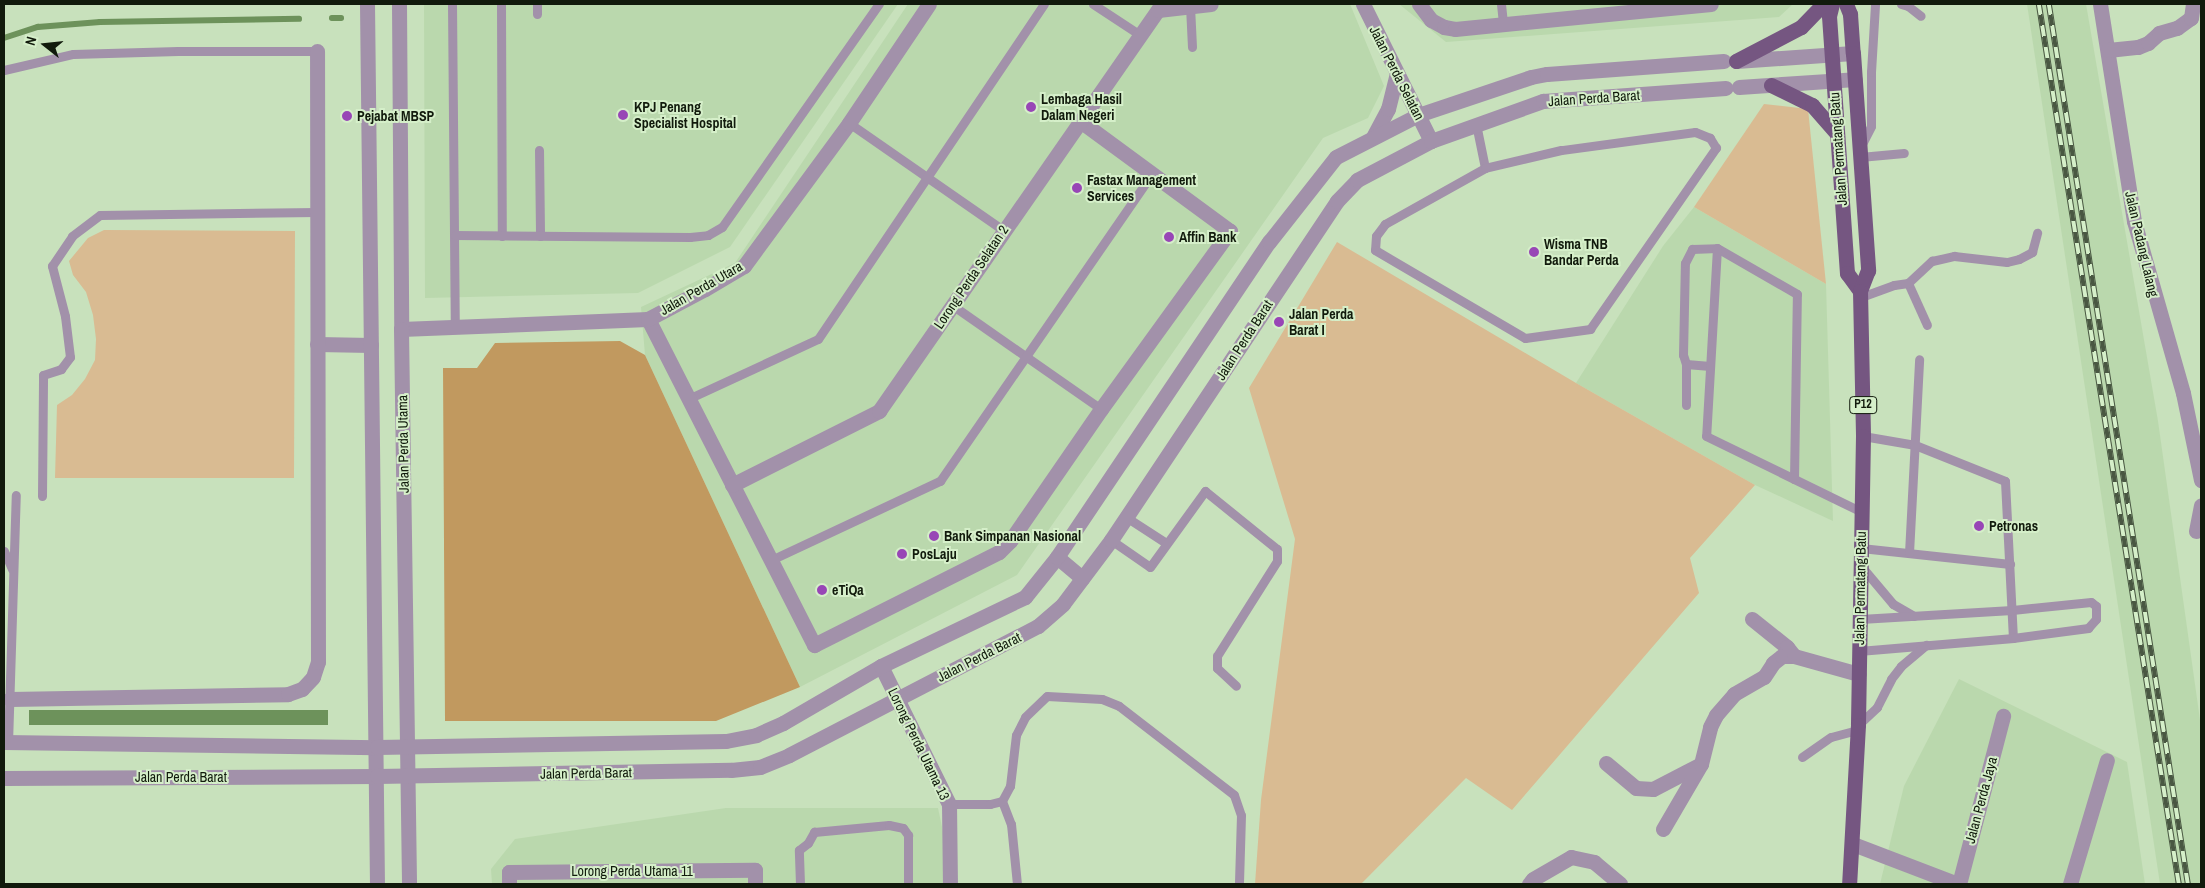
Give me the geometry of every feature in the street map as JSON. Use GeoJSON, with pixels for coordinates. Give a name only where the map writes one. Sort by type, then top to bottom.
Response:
{"type":"FeatureCollection","features":[{"type":"Feature","properties":{"kind":"main road"},"geometry":{"type":"LineString","coordinates":[[1730,61],[1801,27],[1822,4]]}},
{"type":"Feature","properties":{"kind":"main road","name":"Jalan Permatang Batu"},"geometry":{"type":"LineString","coordinates":[[1832,4],[1829,16],[1847,273],[1860,294]]}},
{"type":"Feature","properties":{"kind":"main road","name":"Jalan Permatang Batu"},"geometry":{"type":"LineString","coordinates":[[1846,4],[1850,14],[1868,270],[1860,294],[1863,436],[1859,674],[1858,727],[1849,884]]}},
{"type":"Feature","properties":{"kind":"main road"},"geometry":{"type":"LineString","coordinates":[[1771,85],[1812,105],[1837,134]]}},
{"type":"Feature","properties":{"kind":"street"},"geometry":{"type":"LineString","coordinates":[[367,4],[378,884]]}},
{"type":"Feature","properties":{"kind":"street","name":"Jalan Perda Utama"},"geometry":{"type":"LineString","coordinates":[[399,4],[401,329],[409,776],[409,884]]}},
{"type":"Feature","properties":{"kind":"street","name":"Jalan Perda Utara"},"geometry":{"type":"LineString","coordinates":[[401,329],[648,319],[705,290],[744,266],[849,123],[929,4]]}},
{"type":"Feature","properties":{"kind":"street"},"geometry":{"type":"LineString","coordinates":[[1190,6],[1211,4]]}},
{"type":"Feature","properties":{"kind":"street","name":"Jalan Perda Selatan"},"geometry":{"type":"LineString","coordinates":[[1363,4],[1432,141]]}},
{"type":"Feature","properties":{"kind":"street"},"geometry":{"type":"LineString","coordinates":[[1419,4],[1432,20],[1444,27],[1455,29],[1503,24],[1589,9],[1712,4]]}},
{"type":"Feature","properties":{"kind":"street","name":"Jalan Padang Lalang"},"geometry":{"type":"LineString","coordinates":[[2100,4],[2134,221],[2183,393],[2201,480]]}},
{"type":"Feature","properties":{"kind":"street"},"geometry":{"type":"LineString","coordinates":[[2108,50],[2138,47],[2148,43],[2160,33],[2177,28],[2191,18],[2193,4]]}},
{"type":"Feature","properties":{"kind":"street","name":"Lorong Perda Selatan 2"},"geometry":{"type":"LineString","coordinates":[[732,485],[879,411],[1003,230],[1158,10],[1190,6]]}},
{"type":"Feature","properties":{"kind":"street"},"geometry":{"type":"LineString","coordinates":[[10,699],[288,694],[302,689],[313,677],[318,662],[317,52]]}},
{"type":"Feature","properties":{"kind":"street","name":"Jalan Perda Barat"},"geometry":{"type":"LineString","coordinates":[[6,743],[377,747],[726,741],[756,735],[783,723],[881,666],[1025,597],[1057,557],[1269,242],[1319,176],[1336,157],[1418,116],[1531,77],[1546,74],[1853,52]]}},
{"type":"Feature","properties":{"kind":"street"},"geometry":{"type":"LineString","coordinates":[[1373,137],[1388,109],[1397,74]]}},
{"type":"Feature","properties":{"kind":"street","name":"Jalan Perda Barat"},"geometry":{"type":"LineString","coordinates":[[4,778],[409,776],[730,770],[760,767],[789,755],[1038,626],[1063,604],[1111,540],[1337,200],[1358,180],[1432,141],[1543,101],[1855,79]]}},
{"type":"Feature","properties":{"kind":"street"},"geometry":{"type":"LineString","coordinates":[[648,319],[814,645],[999,552],[1010,542],[1101,409],[1230,231],[1080,121]]}},
{"type":"Feature","properties":{"kind":"street"},"geometry":{"type":"LineString","coordinates":[[317,344],[371,345]]}},
{"type":"Feature","properties":{"kind":"street"},"geometry":{"type":"LineString","coordinates":[[2196,531],[2201,504]]}},
{"type":"Feature","properties":{"kind":"street"},"geometry":{"type":"LineString","coordinates":[[1057,557],[1082,578]]}},
{"type":"Feature","properties":{"kind":"street"},"geometry":{"type":"LineString","coordinates":[[1752,619],[1787,647],[1794,656]]}},
{"type":"Feature","properties":{"kind":"street"},"geometry":{"type":"LineString","coordinates":[[1663,829],[1701,764],[1710,727],[1734,694],[1764,677],[1773,663],[1782,656],[1794,656],[1859,674]]}},
{"type":"Feature","properties":{"kind":"street","name":"Lorong Perda Utama 13"},"geometry":{"type":"LineString","coordinates":[[881,666],[949,804],[950,884]]}},
{"type":"Feature","properties":{"kind":"street","name":"Jalan Perda Jaya"},"geometry":{"type":"LineString","coordinates":[[1852,844],[1958,884],[2003,716]]}},
{"type":"Feature","properties":{"kind":"street"},"geometry":{"type":"LineString","coordinates":[[2070,884],[2107,760]]}},
{"type":"Feature","properties":{"kind":"street"},"geometry":{"type":"LineString","coordinates":[[1606,763],[1636,788],[1653,789],[1701,764]]}},
{"type":"Feature","properties":{"kind":"street"},"geometry":{"type":"LineString","coordinates":[[1529,884],[1533,879],[1571,857],[1594,862],[1620,884]]}},
{"type":"Feature","properties":{"kind":"street","name":"Lorong Perda Utama 11"},"geometry":{"type":"LineString","coordinates":[[509,878],[755,877]]}},
{"type":"Feature","properties":{"kind":"lane"},"geometry":{"type":"LineString","coordinates":[[452,4],[455,326]]}},
{"type":"Feature","properties":{"kind":"lane"},"geometry":{"type":"LineString","coordinates":[[501,4],[502,236]]}},
{"type":"Feature","properties":{"kind":"lane"},"geometry":{"type":"LineString","coordinates":[[537,4],[537,14]]}},
{"type":"Feature","properties":{"kind":"lane"},"geometry":{"type":"LineString","coordinates":[[455,235],[690,237],[708,235],[722,227],[879,4]]}},
{"type":"Feature","properties":{"kind":"lane"},"geometry":{"type":"LineString","coordinates":[[688,398],[818,339],[1044,4]]}},
{"type":"Feature","properties":{"kind":"lane"},"geometry":{"type":"LineString","coordinates":[[1093,4],[1140,35]]}},
{"type":"Feature","properties":{"kind":"lane"},"geometry":{"type":"LineString","coordinates":[[1501,4],[1503,24]]}},
{"type":"Feature","properties":{"kind":"lane"},"geometry":{"type":"LineString","coordinates":[[1878,4],[1871,72],[1871,126],[1860,152],[1904,153]]}},
{"type":"Feature","properties":{"kind":"lane"},"geometry":{"type":"LineString","coordinates":[[1901,4],[1908,6],[1921,16]]}},
{"type":"Feature","properties":{"kind":"lane"},"geometry":{"type":"LineString","coordinates":[[1190,6],[1192,47]]}},
{"type":"Feature","properties":{"kind":"lane"},"geometry":{"type":"LineString","coordinates":[[4,70],[73,54],[178,51],[317,52]]}},
{"type":"Feature","properties":{"kind":"lane"},"geometry":{"type":"LineString","coordinates":[[849,123],[1003,230]]}},
{"type":"Feature","properties":{"kind":"lane"},"geometry":{"type":"LineString","coordinates":[[1476,124],[1486,168]]}},
{"type":"Feature","properties":{"kind":"lane"},"geometry":{"type":"LineString","coordinates":[[1695,132],[1710,138],[1716,148],[1590,329],[1525,338],[1375,250],[1376,236],[1385,224],[1486,168],[1561,150],[1695,132]]}},
{"type":"Feature","properties":{"kind":"lane"},"geometry":{"type":"LineString","coordinates":[[539,150],[540,236]]}},
{"type":"Feature","properties":{"kind":"lane"},"geometry":{"type":"LineString","coordinates":[[771,560],[940,481],[1152,174]]}},
{"type":"Feature","properties":{"kind":"lane"},"geometry":{"type":"LineString","coordinates":[[42,496],[43,375],[61,369],[70,357],[65,316],[52,266],[72,236],[100,215],[317,212]]}},
{"type":"Feature","properties":{"kind":"lane"},"geometry":{"type":"LineString","coordinates":[[1860,294],[1908,283],[1932,261],[1946,258],[1980,258],[2008,262],[2019,260],[2032,252],[2037,233]]}},
{"type":"Feature","properties":{"kind":"lane"},"geometry":{"type":"LineString","coordinates":[[1717,248],[1706,436],[1862,512]]}},
{"type":"Feature","properties":{"kind":"lane"},"geometry":{"type":"LineString","coordinates":[[1686,405],[1686,364],[1683,355],[1685,263],[1692,249],[1717,248],[1797,294],[1794,479]]}},
{"type":"Feature","properties":{"kind":"lane"},"geometry":{"type":"LineString","coordinates":[[1908,283],[1927,325]]}},
{"type":"Feature","properties":{"kind":"lane"},"geometry":{"type":"LineString","coordinates":[[952,305],[1101,409]]}},
{"type":"Feature","properties":{"kind":"lane"},"geometry":{"type":"LineString","coordinates":[[1909,553],[1919,359]]}},
{"type":"Feature","properties":{"kind":"lane"},"geometry":{"type":"LineString","coordinates":[[1686,364],[1710,366]]}},
{"type":"Feature","properties":{"kind":"lane"},"geometry":{"type":"LineString","coordinates":[[1863,436],[1915,445],[2005,481],[2013,638]]}},
{"type":"Feature","properties":{"kind":"lane"},"geometry":{"type":"LineString","coordinates":[[1111,540],[1150,567],[1166,542],[1205,491],[1277,549],[1277,561],[1217,656],[1217,668],[1236,686]]}},
{"type":"Feature","properties":{"kind":"lane"},"geometry":{"type":"LineString","coordinates":[[6,743],[10,699],[16,496]]}},
{"type":"Feature","properties":{"kind":"lane"},"geometry":{"type":"LineString","coordinates":[[1126,517],[1166,542]]}},
{"type":"Feature","properties":{"kind":"lane"},"geometry":{"type":"LineString","coordinates":[[1861,548],[2010,564]]}},
{"type":"Feature","properties":{"kind":"lane"},"geometry":{"type":"LineString","coordinates":[[4,552],[13,571]]}},
{"type":"Feature","properties":{"kind":"lane"},"geometry":{"type":"LineString","coordinates":[[1861,566],[1893,604],[1916,617]]}},
{"type":"Feature","properties":{"kind":"lane"},"geometry":{"type":"LineString","coordinates":[[1859,651],[2013,638],[2088,628],[2096,619],[2096,606],[2091,602],[2012,610],[1860,619]]}},
{"type":"Feature","properties":{"kind":"lane"},"geometry":{"type":"LineString","coordinates":[[1802,757],[1831,737],[1858,727],[1876,707],[1891,679],[1901,666],[1926,645]]}},
{"type":"Feature","properties":{"kind":"lane"},"geometry":{"type":"LineString","coordinates":[[949,804],[990,804],[1002,801],[1010,786],[1016,735],[1025,717],[1046,696],[1102,699],[1119,706],[1234,795],[1242,815],[1239,884]]}},
{"type":"Feature","properties":{"kind":"lane"},"geometry":{"type":"LineString","coordinates":[[1002,801],[1011,824],[1017,884]]}},
{"type":"Feature","properties":{"kind":"lane"},"geometry":{"type":"LineString","coordinates":[[800,884],[799,850],[808,843],[814,832],[889,825],[903,828],[908,834],[908,884]]}},
{"type":"Feature","properties":{"kind":"shaded area","name":"KPJ Penang Specialist Hospital"},"geometry":{"type":"Polygon","coordinates":[[[424,4],[898,4],[730,247],[638,293],[425,298],[424,4]]]}},
{"type":"Feature","properties":{"kind":"shaded area"},"geometry":{"type":"Polygon","coordinates":[[[908,4],[1350,4],[1384,86],[1368,118],[1323,138],[1017,575],[800,687],[645,355],[641,307],[735,263],[908,4]]]}},
{"type":"Feature","properties":{"kind":"shaded area"},"geometry":{"type":"Polygon","coordinates":[[[1399,4],[1793,4],[1779,17],[1446,42],[1399,4]]]}},
{"type":"Feature","properties":{"kind":"shaded area"},"geometry":{"type":"Polygon","coordinates":[[[2027,4],[2086,4],[2158,421],[2201,727],[2201,884],[2160,884],[2027,4]]]}},
{"type":"Feature","properties":{"kind":"shaded area"},"geometry":{"type":"Polygon","coordinates":[[[1764,104],[1808,109],[1826,284],[1694,207],[1764,104]]]}},
{"type":"Feature","properties":{"kind":"shaded area"},"geometry":{"type":"Polygon","coordinates":[[[1694,207],[1826,284],[1833,521],[1755,485],[1576,383],[1663,246],[1694,207]]]}},
{"type":"Feature","properties":{"kind":"shaded area"},"geometry":{"type":"Polygon","coordinates":[[[104,230],[295,231],[294,478],[55,478],[57,405],[72,395],[85,379],[95,360],[96,339],[93,315],[86,292],[73,275],[69,261],[88,238],[104,230]]]}},
{"type":"Feature","properties":{"kind":"shaded area"},"geometry":{"type":"Polygon","coordinates":[[[1337,242],[1576,383],[1755,485],[1690,558],[1699,593],[1512,810],[1466,778],[1361,884],[1255,884],[1261,800],[1295,539],[1249,388],[1337,242]]]}},
{"type":"Feature","properties":{"kind":"shaded area"},"geometry":{"type":"Polygon","coordinates":[[[620,341],[645,355],[800,687],[716,721],[445,721],[443,368],[477,368],[495,343],[620,341]]]}},
{"type":"Feature","properties":{"kind":"shaded area"},"geometry":{"type":"Polygon","coordinates":[[[1959,679],[2127,762],[2145,884],[1880,884],[1904,786],[1959,679]]]}},
{"type":"Feature","properties":{"kind":"shaded area"},"geometry":{"type":"Polygon","coordinates":[[[29,710],[328,710],[328,725],[29,725],[29,710]]]}},
{"type":"Feature","properties":{"kind":"shaded area"},"geometry":{"type":"Polygon","coordinates":[[[726,808],[938,808],[954,884],[492,884],[491,869],[515,839],[726,808]]]}},
{"type":"Feature","properties":{"kind":"waterway"},"geometry":{"type":"LineString","coordinates":[[332,18],[341,18]]}},
{"type":"Feature","properties":{"kind":"waterway"},"geometry":{"type":"LineString","coordinates":[[4,38],[38,27],[100,22],[299,19]]}},
{"type":"Feature","properties":{"kind":"railway"},"geometry":{"type":"LineString","coordinates":[[2039,4],[2179,884]]}},
{"type":"Feature","properties":{"kind":"railway"},"geometry":{"type":"LineString","coordinates":[[2049,4],[2188,884]]}},
{"type":"Feature","properties":{"kind":"place","name":"Lembaga Hasil Dalam Negeri"},"geometry":{"type":"Point","coordinates":[1031,107]}},
{"type":"Feature","properties":{"kind":"place","name":"KPJ Penang Specialist Hospital"},"geometry":{"type":"Point","coordinates":[623,115]}},
{"type":"Feature","properties":{"kind":"place","name":"Pejabat MBSP"},"geometry":{"type":"Point","coordinates":[347,116]}},
{"type":"Feature","properties":{"kind":"place","name":"Fastax Management Services"},"geometry":{"type":"Point","coordinates":[1077,188]}},
{"type":"Feature","properties":{"kind":"place","name":"Affin Bank"},"geometry":{"type":"Point","coordinates":[1169,237]}},
{"type":"Feature","properties":{"kind":"place","name":"Wisma TNB Bandar Perda"},"geometry":{"type":"Point","coordinates":[1534,252]}},
{"type":"Feature","properties":{"kind":"place","name":"Jalan Perda Barat I"},"geometry":{"type":"Point","coordinates":[1279,322]}},
{"type":"Feature","properties":{"kind":"place","name":"Petronas"},"geometry":{"type":"Point","coordinates":[1979,526]}},
{"type":"Feature","properties":{"kind":"place","name":"Bank Simpanan Nasional"},"geometry":{"type":"Point","coordinates":[934,536]}},
{"type":"Feature","properties":{"kind":"place","name":"PosLaju"},"geometry":{"type":"Point","coordinates":[902,554]}},
{"type":"Feature","properties":{"kind":"place","name":"eTiQa"},"geometry":{"type":"Point","coordinates":[822,590]}}]}
